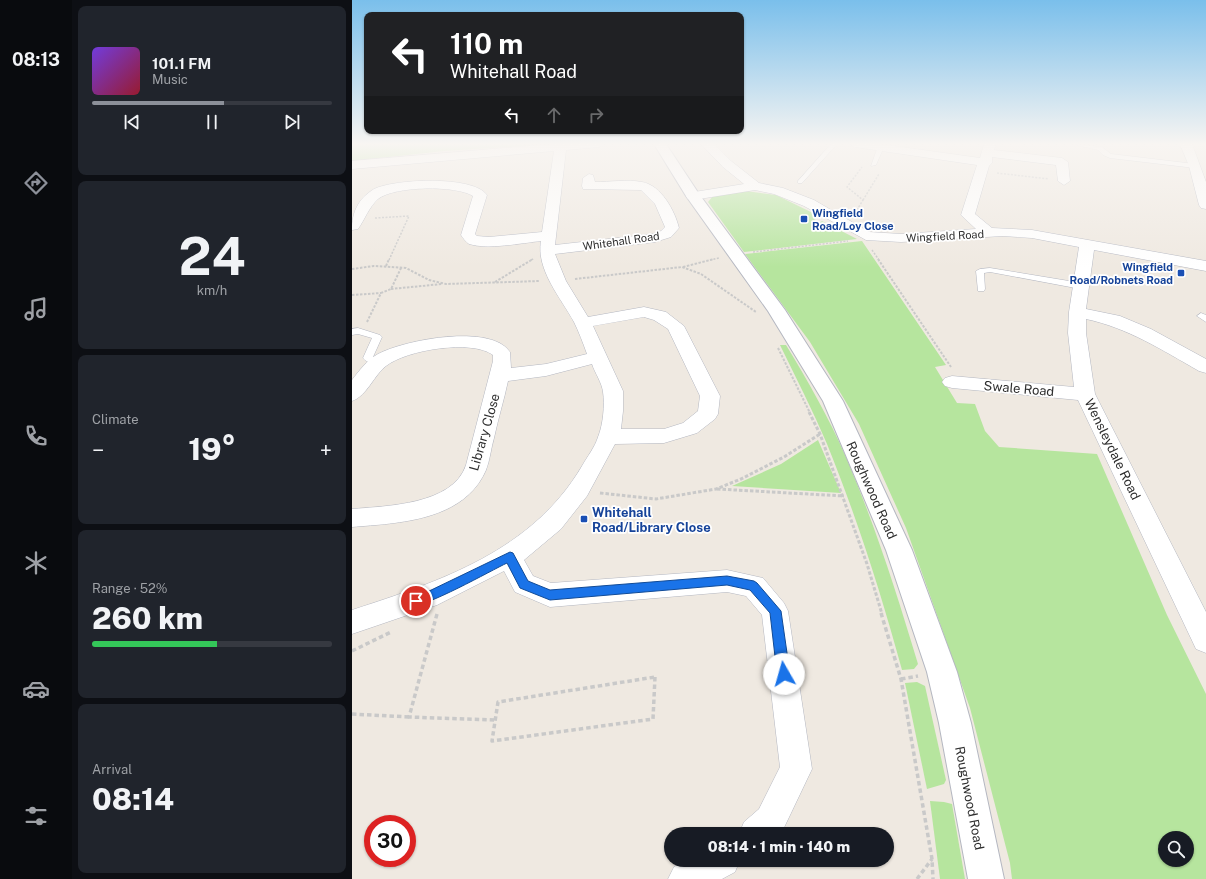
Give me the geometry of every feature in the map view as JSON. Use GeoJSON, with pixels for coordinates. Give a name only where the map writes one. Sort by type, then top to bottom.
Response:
{"type":"FeatureCollection","features":[{"type":"Feature","properties":{"kind":"street"},"geometry":{"type":"LineString","coordinates":[[352,622],[428,597],[510,556],[553,522],[579,490],[609,437],[613,411],[613,391],[607,374],[597,357],[583,323],[558,281],[551,265],[548,243],[556,185]]}},
{"type":"Feature","properties":{"kind":"street","name":"Whitehall Road"},"geometry":{"type":"LineString","coordinates":[[588,185],[639,185]]}},
{"type":"Feature","properties":{"kind":"street","name":"Whitehall Road"},"geometry":{"type":"LineString","coordinates":[[355,223],[375,193],[386,189],[462,186],[475,190],[480,195],[468,234],[473,240],[548,243],[655,238],[666,234],[672,228],[671,221],[653,192],[647,187],[640,185]]}},
{"type":"Feature","properties":{"kind":"street","name":"Roughwood Road"},"geometry":{"type":"LineString","coordinates":[[686,185],[776,310],[832,401],[899,550],[942,672],[955,724],[986,879]]}},
{"type":"Feature","properties":{"kind":"street"},"geometry":{"type":"LineString","coordinates":[[977,185],[968,215],[989,233]]}},
{"type":"Feature","properties":{"kind":"street"},"geometry":{"type":"LineString","coordinates":[[1200,185],[1206,205]]}},
{"type":"Feature","properties":{"kind":"street","name":"Wingfield Road"},"geometry":{"type":"LineString","coordinates":[[693,196],[755,186],[778,190],[809,203],[866,237],[901,238],[989,233],[1032,234],[1206,266]]}},
{"type":"Feature","properties":{"kind":"street","name":"Wensleydale Road"},"geometry":{"type":"LineString","coordinates":[[1087,244],[1077,312],[1077,333],[1085,394],[1206,640]]}},
{"type":"Feature","properties":{"kind":"street"},"geometry":{"type":"LineString","coordinates":[[583,323],[644,312],[660,316],[675,326],[710,396],[708,414],[690,428],[664,436],[609,437]]}},
{"type":"Feature","properties":{"kind":"street"},"geometry":{"type":"LineString","coordinates":[[1077,312],[1114,320],[1145,332],[1206,367]]}},
{"type":"Feature","properties":{"kind":"street","name":"Library Close"},"geometry":{"type":"LineString","coordinates":[[352,394],[374,366],[379,362],[391,355],[416,347],[481,342],[502,352],[503,359],[474,472],[463,486],[450,497],[432,506],[413,512],[352,518]]}},
{"type":"Feature","properties":{"kind":"street","name":"Library Close"},"geometry":{"type":"LineString","coordinates":[[499,376],[546,370],[597,357]]}},
{"type":"Feature","properties":{"kind":"street","name":"Swale Road"},"geometry":{"type":"LineString","coordinates":[[953,377],[1085,394]]}},
{"type":"Feature","properties":{"kind":"street"},"geometry":{"type":"LineString","coordinates":[[510,556],[524,584],[550,595],[727,581],[754,586],[775,611],[796,769],[771,821],[764,827]]}},
{"type":"Feature","properties":{"kind":"street"},"geometry":{"type":"LineString","coordinates":[[686,879],[709,867]]}},
{"type":"Feature","properties":{"kind":"lane"},"geometry":{"type":"LineString","coordinates":[[981,288],[980,271],[990,270],[1081,286]]}},
{"type":"Feature","properties":{"kind":"lane"},"geometry":{"type":"LineString","coordinates":[[355,331],[377,336],[368,358],[379,362]]}},
{"type":"Feature","properties":{"kind":"path"},"geometry":{"type":"LineString","coordinates":[[848,185],[847,187],[863,200]]}},
{"type":"Feature","properties":{"kind":"path"},"geometry":{"type":"LineString","coordinates":[[847,225],[872,185]]}},
{"type":"Feature","properties":{"kind":"path"},"geometry":{"type":"LineString","coordinates":[[355,223],[409,216],[386,266]]}},
{"type":"Feature","properties":{"kind":"path"},"geometry":{"type":"LineString","coordinates":[[352,295],[381,293],[391,289],[446,284],[558,281],[682,267],[736,254],[866,237],[953,377]]}},
{"type":"Feature","properties":{"kind":"path"},"geometry":{"type":"LineString","coordinates":[[494,283],[548,243]]}},
{"type":"Feature","properties":{"kind":"path"},"geometry":{"type":"LineString","coordinates":[[352,269],[386,266],[406,268],[429,280],[446,284]]}},
{"type":"Feature","properties":{"kind":"path"},"geometry":{"type":"LineString","coordinates":[[682,267],[701,274],[759,315]]}},
{"type":"Feature","properties":{"kind":"path"},"geometry":{"type":"LineString","coordinates":[[391,289],[401,268]]}},
{"type":"Feature","properties":{"kind":"path"},"geometry":{"type":"LineString","coordinates":[[355,331],[368,321],[381,293]]}},
{"type":"Feature","properties":{"kind":"path"},"geometry":{"type":"LineString","coordinates":[[777,346],[820,434],[844,496],[867,564],[901,680],[932,859],[932,879]]}},
{"type":"Feature","properties":{"kind":"path"},"geometry":{"type":"LineString","coordinates":[[579,490],[656,499],[716,489],[741,479],[784,457],[820,434]]}},
{"type":"Feature","properties":{"kind":"path"},"geometry":{"type":"LineString","coordinates":[[716,489],[844,496]]}},
{"type":"Feature","properties":{"kind":"path"},"geometry":{"type":"LineString","coordinates":[[409,716],[438,609],[428,597]]}},
{"type":"Feature","properties":{"kind":"path"},"geometry":{"type":"LineString","coordinates":[[655,677],[653,718],[492,742],[494,720],[498,702],[655,677]]}},
{"type":"Feature","properties":{"kind":"path"},"geometry":{"type":"LineString","coordinates":[[352,714],[494,720]]}},
{"type":"Feature","properties":{"kind":"path"},"geometry":{"type":"LineString","coordinates":[[917,879],[932,859]]}},
{"type":"Feature","properties":{"kind":"green space"},"geometry":{"type":"Polygon","coordinates":[[[746,191],[776,195],[817,215],[814,216],[816,218],[814,219],[819,223],[822,221],[857,239],[744,252],[708,202],[713,196],[746,191]]]}},
{"type":"Feature","properties":{"kind":"green space"},"geometry":{"type":"Polygon","coordinates":[[[862,241],[946,365],[935,367],[957,403],[975,404],[985,431],[999,447],[1097,454],[1167,615],[1206,694],[1206,879],[1012,879],[1010,863],[970,708],[906,528],[859,424],[810,342],[745,254],[862,241]]]}},
{"type":"Feature","properties":{"kind":"green space"},"geometry":{"type":"Polygon","coordinates":[[[780,345],[786,345],[802,372],[846,457],[867,508],[894,586],[918,664],[914,669],[902,670],[868,556],[838,472],[816,419],[780,345]]]}},
{"type":"Feature","properties":{"kind":"green space"},"geometry":{"type":"Polygon","coordinates":[[[818,440],[841,493],[732,486],[781,464],[818,440]]]}},
{"type":"Feature","properties":{"kind":"green space"},"geometry":{"type":"Polygon","coordinates":[[[917,682],[925,686],[946,780],[944,784],[927,789],[905,683],[917,682]]]}},
{"type":"Feature","properties":{"kind":"green space"},"geometry":{"type":"Polygon","coordinates":[[[930,801],[952,804],[965,879],[940,879],[930,801]]]}},
{"type":"Feature","properties":{"kind":"place","name":"Wingfield Road/Loy Close"},"geometry":{"type":"Point","coordinates":[804,219]}},
{"type":"Feature","properties":{"kind":"place","name":"Wingfield Road/Robnets Road"},"geometry":{"type":"Point","coordinates":[1181,273]}},
{"type":"Feature","properties":{"kind":"place","name":"Whitehall Road/Library Close"},"geometry":{"type":"Point","coordinates":[584,519]}},
{"type":"Feature","properties":{"kind":"route"},"geometry":{"type":"LineString","coordinates":[[416,601],[428,597],[510,556],[524,584],[550,595],[727,581],[754,586],[775,611],[784,674]]}}]}
